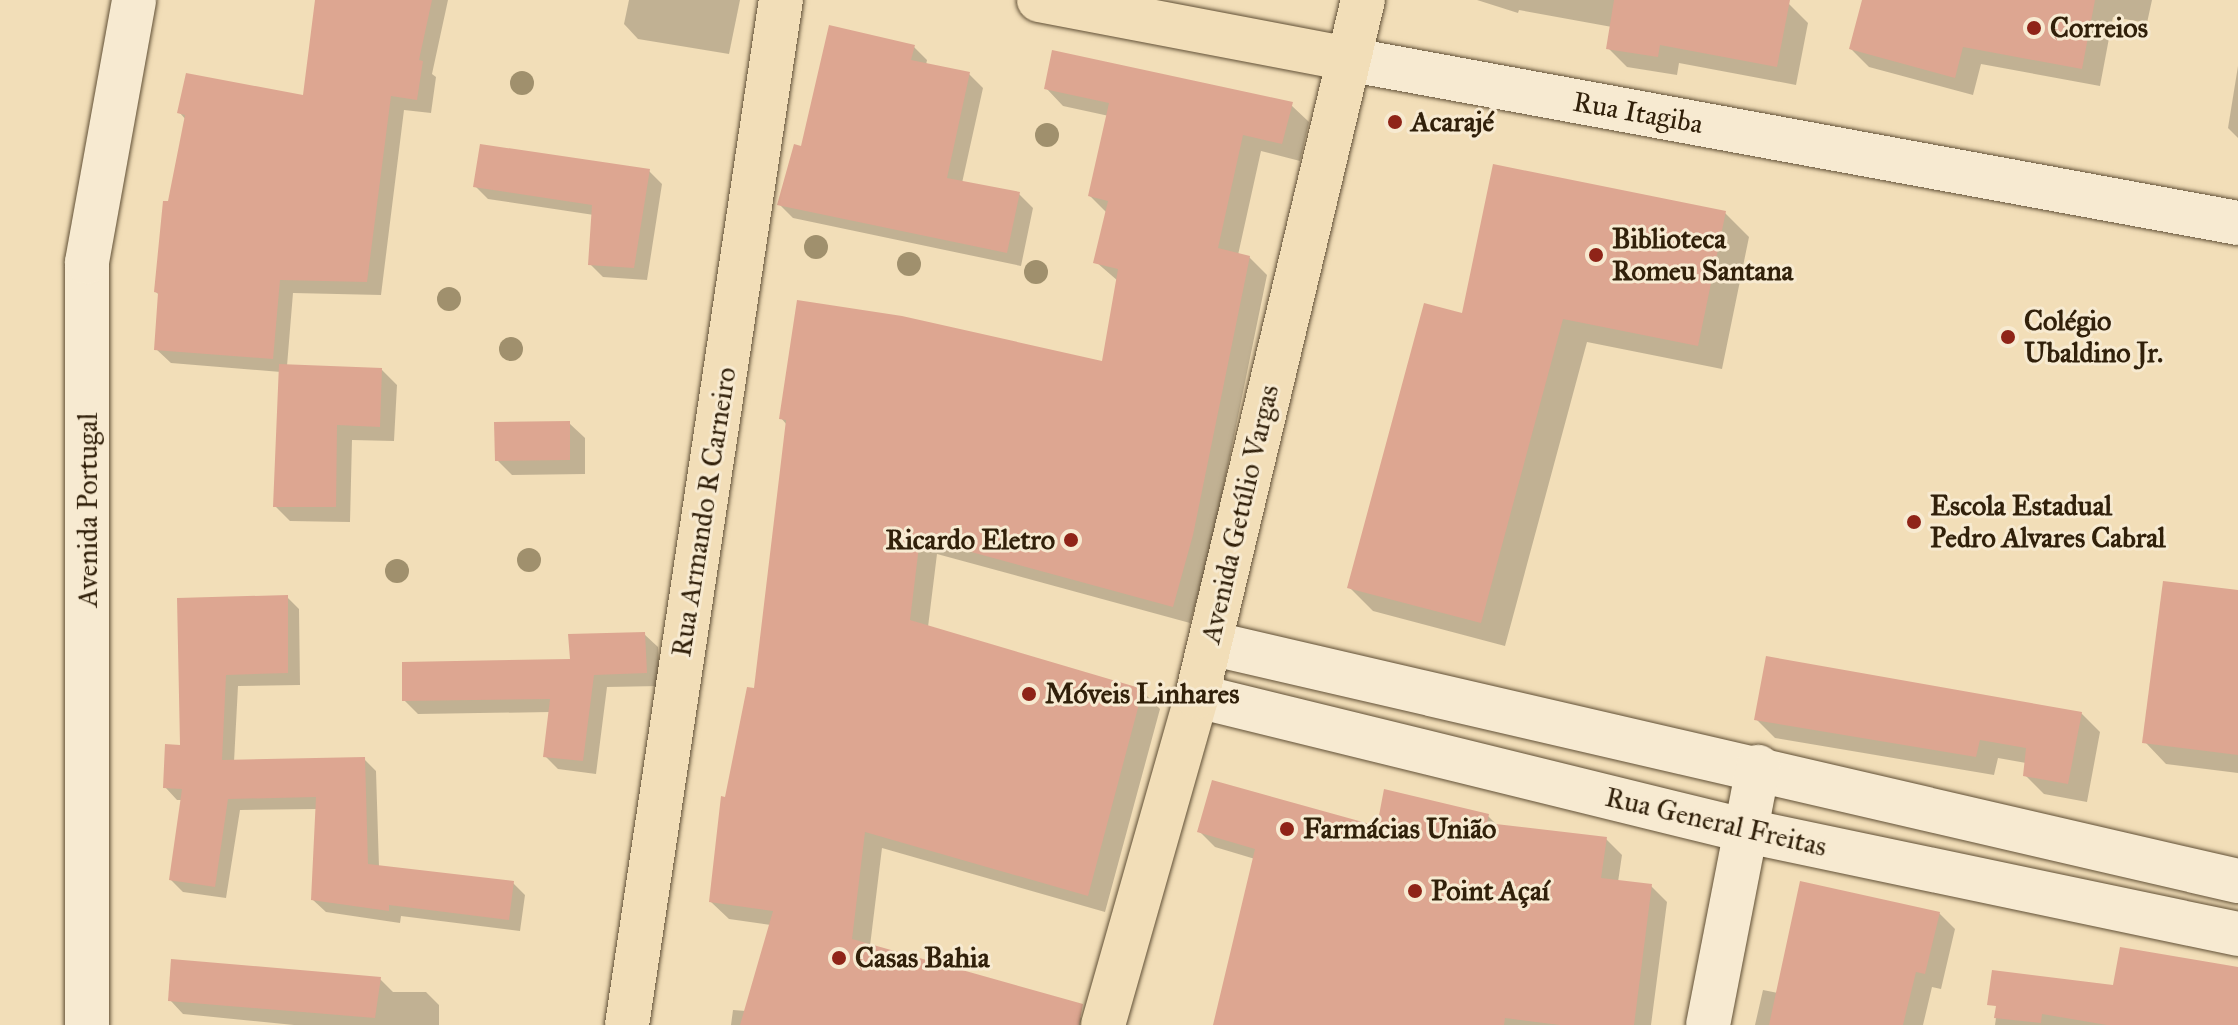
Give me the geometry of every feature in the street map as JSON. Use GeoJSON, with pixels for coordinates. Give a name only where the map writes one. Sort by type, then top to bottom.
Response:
{"type":"FeatureCollection","features":[{"type":"Feature","properties":{"kind":"main road","name":"Rua Armando R Carneiro"},"geometry":{"type":"LineString","coordinates":[[627,1025],[781,0]]}},
{"type":"Feature","properties":{"kind":"main road","name":"Rua Itagiba"},"geometry":{"type":"LineString","coordinates":[[1039,0],[1347,59]]}},
{"type":"Feature","properties":{"kind":"main road","name":"Avenida Getúlio Vargas"},"geometry":{"type":"LineString","coordinates":[[1103,1025],[1197,696],[1363,0]]}},
{"type":"Feature","properties":{"kind":"street","name":"Avenida Portugal"},"geometry":{"type":"LineString","coordinates":[[87,1025],[87,262],[134,0]]}},
{"type":"Feature","properties":{"kind":"street","name":"Rua Itagiba"},"geometry":{"type":"LineString","coordinates":[[1347,59],[2238,223]]}},
{"type":"Feature","properties":{"kind":"street"},"geometry":{"type":"LineString","coordinates":[[1210,643],[1758,767],[2238,881]]}},
{"type":"Feature","properties":{"kind":"street","name":"Rua General Freitas"},"geometry":{"type":"LineString","coordinates":[[1197,696],[1747,831],[2238,934]]}},
{"type":"Feature","properties":{"kind":"street"},"geometry":{"type":"LineString","coordinates":[[1708,1025],[1758,767]]}},
{"type":"Feature","properties":{"kind":"building"},"geometry":{"type":"Polygon","coordinates":[[[315,0],[432,0],[419,60],[423,61],[417,100],[391,96],[367,282],[280,280],[273,359],[154,350],[158,293],[154,292],[163,201],[168,201],[185,115],[177,113],[186,73],[303,95],[315,0]]]}},
{"type":"Feature","properties":{"kind":"building"},"geometry":{"type":"Polygon","coordinates":[[[1614,0],[1790,0],[1777,67],[1660,45],[1658,57],[1606,49],[1614,0]]]}},
{"type":"Feature","properties":{"kind":"building"},"geometry":{"type":"Polygon","coordinates":[[[1862,0],[2095,0],[2082,69],[1963,47],[1955,78],[1849,49],[1862,0]]]}},
{"type":"Feature","properties":{"kind":"building"},"geometry":{"type":"Polygon","coordinates":[[[829,25],[915,45],[911,60],[970,72],[947,178],[1020,192],[1007,253],[777,205],[794,144],[801,146],[829,25]]]}},
{"type":"Feature","properties":{"kind":"building"},"geometry":{"type":"Polygon","coordinates":[[[1052,50],[1293,102],[1282,144],[1243,135],[1218,248],[1250,256],[1193,535],[1173,607],[920,538],[910,620],[1143,689],[1088,896],[865,832],[852,939],[1083,1004],[1079,1025],[740,1025],[773,911],[709,902],[721,796],[725,797],[747,687],[754,688],[786,420],[779,419],[797,300],[902,316],[1102,361],[1118,269],[1093,263],[1108,201],[1088,196],[1109,103],[1044,89],[1052,50]]]}},
{"type":"Feature","properties":{"kind":"building"},"geometry":{"type":"Polygon","coordinates":[[[480,144],[650,169],[634,268],[588,265],[592,205],[473,187],[480,144]]]}},
{"type":"Feature","properties":{"kind":"building"},"geometry":{"type":"Polygon","coordinates":[[[1493,164],[1726,211],[1698,346],[1563,319],[1481,623],[1347,588],[1424,303],[1462,313],[1493,164]]]}},
{"type":"Feature","properties":{"kind":"building"},"geometry":{"type":"Polygon","coordinates":[[[279,364],[382,368],[380,427],[337,425],[336,507],[273,507],[279,364]]]}},
{"type":"Feature","properties":{"kind":"building"},"geometry":{"type":"Polygon","coordinates":[[[570,421],[570,460],[495,461],[494,422],[570,421]]]}},
{"type":"Feature","properties":{"kind":"building"},"geometry":{"type":"Polygon","coordinates":[[[2163,581],[2238,590],[2238,755],[2142,743],[2163,581]]]}},
{"type":"Feature","properties":{"kind":"building"},"geometry":{"type":"Polygon","coordinates":[[[288,595],[288,673],[226,675],[222,760],[365,757],[368,864],[514,881],[509,920],[389,905],[389,911],[311,900],[316,797],[228,799],[215,887],[169,880],[182,789],[163,788],[165,744],[180,745],[177,598],[288,595]]]}},
{"type":"Feature","properties":{"kind":"building"},"geometry":{"type":"Polygon","coordinates":[[[645,632],[647,673],[594,675],[583,761],[543,757],[550,699],[402,701],[402,662],[570,659],[568,634],[645,632]]]}},
{"type":"Feature","properties":{"kind":"building"},"geometry":{"type":"Polygon","coordinates":[[[1766,656],[2082,712],[2068,784],[2023,776],[2026,748],[1980,740],[1976,757],[1754,720],[1766,656]]]}},
{"type":"Feature","properties":{"kind":"building"},"geometry":{"type":"Polygon","coordinates":[[[1212,780],[1377,826],[1384,789],[1489,814],[1487,823],[1607,837],[1601,878],[1652,884],[1634,1025],[1560,1025],[1505,1018],[1504,1025],[1213,1025],[1255,849],[1197,832],[1212,780]]]}},
{"type":"Feature","properties":{"kind":"building"},"geometry":{"type":"Polygon","coordinates":[[[1800,881],[1940,912],[1925,974],[1916,972],[1903,1025],[1769,1025],[1800,881]]]}},
{"type":"Feature","properties":{"kind":"building"},"geometry":{"type":"Polygon","coordinates":[[[2120,947],[2238,967],[2238,1025],[2107,1025],[2042,1014],[2041,1023],[1994,1018],[1996,1006],[1987,1005],[1992,970],[2113,985],[2120,947]]]}},
{"type":"Feature","properties":{"kind":"building"},"geometry":{"type":"Polygon","coordinates":[[[171,959],[381,977],[375,1018],[168,1001],[171,959]]]}},
{"type":"Feature","properties":{"kind":"place","name":"Correios"},"geometry":{"type":"Point","coordinates":[2034,28]}},
{"type":"Feature","properties":{"kind":"place","name":"Acarajé"},"geometry":{"type":"Point","coordinates":[1395,122]}},
{"type":"Feature","properties":{"kind":"place","name":"Biblioteca Romeu Santana"},"geometry":{"type":"Point","coordinates":[1596,255]}},
{"type":"Feature","properties":{"kind":"place","name":"Colégio Ubaldino Jr."},"geometry":{"type":"Point","coordinates":[2008,337]}},
{"type":"Feature","properties":{"kind":"place","name":"Escola Estadual Pedro Alvares Cabral"},"geometry":{"type":"Point","coordinates":[1914,522]}},
{"type":"Feature","properties":{"kind":"place","name":"Ricardo Eletro"},"geometry":{"type":"Point","coordinates":[1071,540]}},
{"type":"Feature","properties":{"kind":"place","name":"Móveis Linhares"},"geometry":{"type":"Point","coordinates":[1029,694]}},
{"type":"Feature","properties":{"kind":"place","name":"Farmácias União"},"geometry":{"type":"Point","coordinates":[1287,829]}},
{"type":"Feature","properties":{"kind":"place","name":"Point Açaí"},"geometry":{"type":"Point","coordinates":[1415,891]}},
{"type":"Feature","properties":{"kind":"place","name":"Casas Bahia"},"geometry":{"type":"Point","coordinates":[839,958]}}]}
